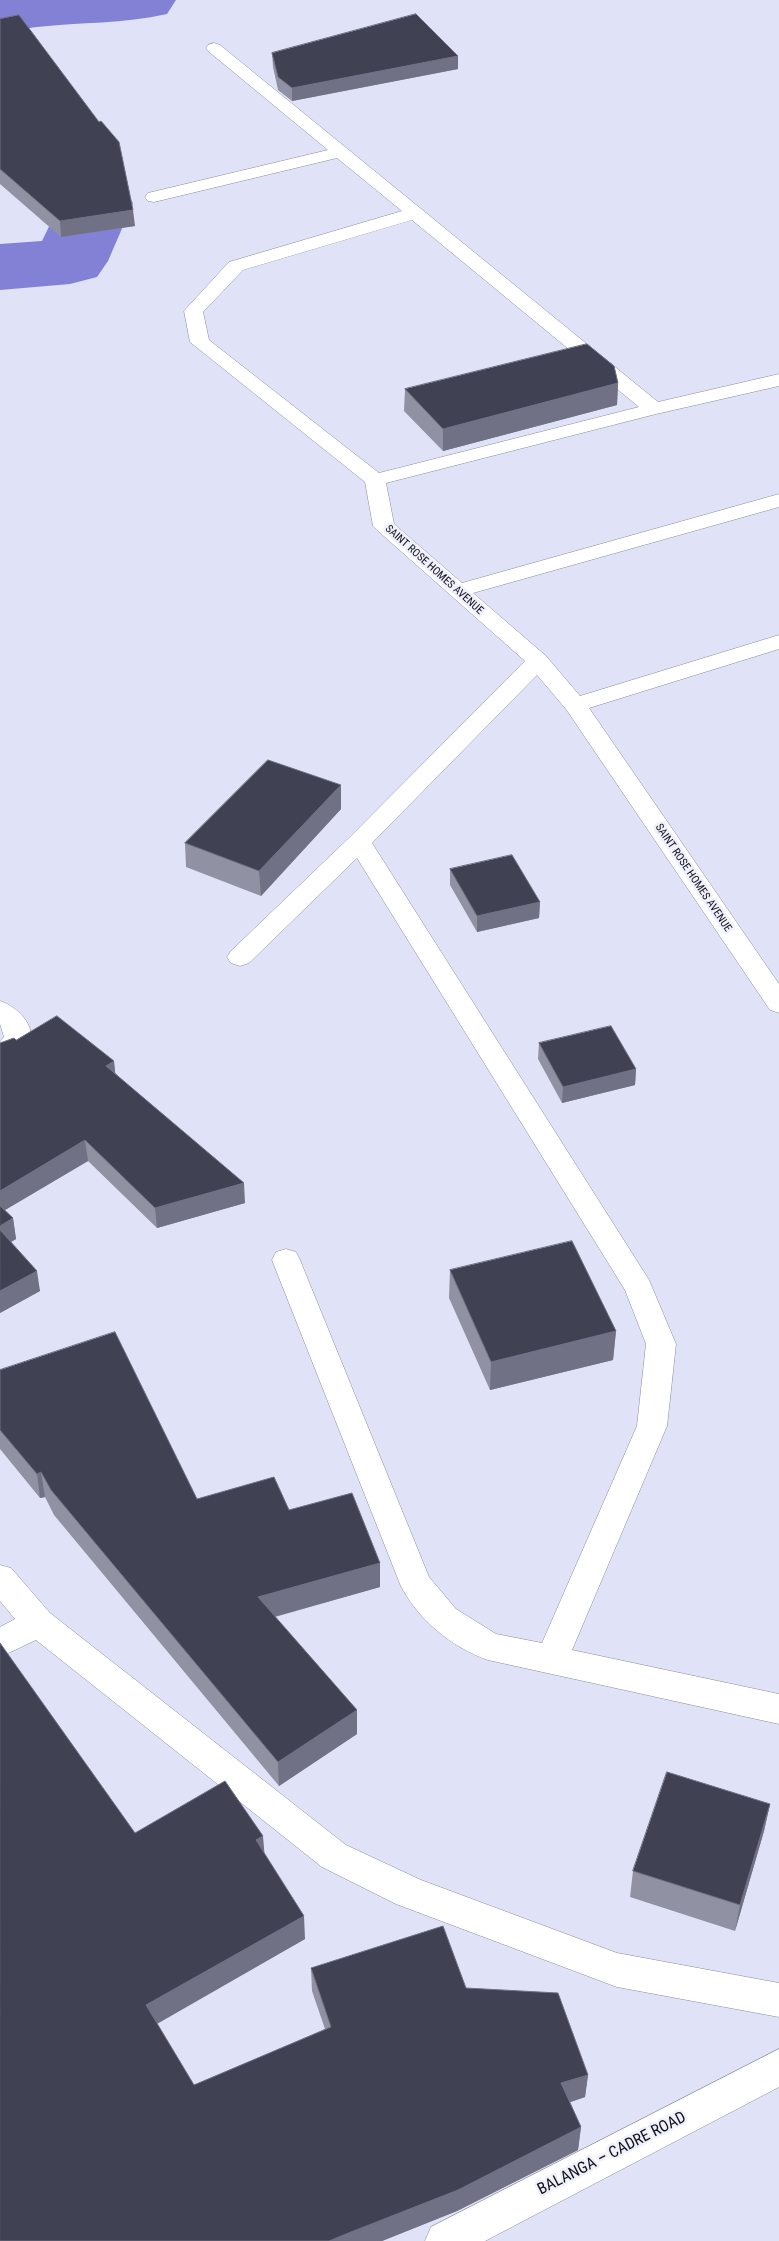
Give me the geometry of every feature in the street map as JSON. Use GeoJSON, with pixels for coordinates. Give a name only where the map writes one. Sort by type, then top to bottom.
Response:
{"type":"FeatureCollection","features":[{"type":"Feature","properties":{"kind":"street"},"geometry":{"type":"LineString","coordinates":[[214,48],[654,409]]}},
{"type":"Feature","properties":{"kind":"street"},"geometry":{"type":"LineString","coordinates":[[154,197],[340,152]]}},
{"type":"Feature","properties":{"kind":"street"},"geometry":{"type":"LineString","coordinates":[[416,213],[236,266],[193,311],[200,342],[375,480],[654,409],[779,380]]}},
{"type":"Feature","properties":{"kind":"street"},"geometry":{"type":"LineString","coordinates":[[758,385],[779,402]]}},
{"type":"Feature","properties":{"kind":"street","name":"SAINT ROSE HOMES AVENUE"},"geometry":{"type":"LineString","coordinates":[[375,480],[384,526],[538,661],[574,705],[779,1004]]}},
{"type":"Feature","properties":{"kind":"street"},"geometry":{"type":"LineString","coordinates":[[456,591],[779,500]]}},
{"type":"Feature","properties":{"kind":"street"},"geometry":{"type":"LineString","coordinates":[[574,705],[779,642]]}},
{"type":"Feature","properties":{"kind":"street"},"geometry":{"type":"LineString","coordinates":[[240,957],[359,842],[538,661]]}},
{"type":"Feature","properties":{"kind":"street"},"geometry":{"type":"LineString","coordinates":[[359,842],[639,1288],[661,1344],[652,1426],[551,1660]]}},
{"type":"Feature","properties":{"kind":"street"},"geometry":{"type":"LineString","coordinates":[[0,1010],[12,1018],[18,1032],[17,1043],[0,1055]]}},
{"type":"Feature","properties":{"kind":"street"},"geometry":{"type":"LineString","coordinates":[[286,1260],[416,1584],[444,1619],[488,1646],[779,1709]]}},
{"type":"Feature","properties":{"kind":"street"},"geometry":{"type":"LineString","coordinates":[[0,1578],[38,1623],[334,1856],[409,1892],[617,1970],[779,2000]]}},
{"type":"Feature","properties":{"kind":"street"},"geometry":{"type":"LineString","coordinates":[[0,1644],[38,1623]]}},
{"type":"Feature","properties":{"kind":"street","name":"BALANGA – CADRE ROAD"},"geometry":{"type":"LineString","coordinates":[[445,2241],[779,2067]]}},
{"type":"Feature","properties":{"kind":"building"},"geometry":{"type":"Polygon","coordinates":[[[416,14],[458,56],[292,88],[278,77],[272,53],[416,14]]]}},
{"type":"Feature","properties":{"kind":"building"},"geometry":{"type":"Polygon","coordinates":[[[19,15],[99,122],[101,121],[119,142],[133,210],[60,221],[0,169],[0,19],[19,15]]]}},
{"type":"Feature","properties":{"kind":"building"},"geometry":{"type":"Polygon","coordinates":[[[587,344],[614,366],[618,383],[443,429],[405,389],[587,344]]]}},
{"type":"Feature","properties":{"kind":"building"},"geometry":{"type":"Polygon","coordinates":[[[268,760],[341,785],[259,871],[185,843],[268,760]]]}},
{"type":"Feature","properties":{"kind":"building"},"geometry":{"type":"Polygon","coordinates":[[[512,855],[540,902],[477,916],[450,869],[512,855]]]}},
{"type":"Feature","properties":{"kind":"building"},"geometry":{"type":"Polygon","coordinates":[[[57,1016],[114,1061],[106,1066],[244,1183],[155,1208],[85,1140],[0,1191],[0,1043],[14,1038],[16,1040],[57,1016]]]}},
{"type":"Feature","properties":{"kind":"building"},"geometry":{"type":"Polygon","coordinates":[[[611,1026],[636,1069],[563,1087],[539,1043],[611,1026]]]}},
{"type":"Feature","properties":{"kind":"building"},"geometry":{"type":"Polygon","coordinates":[[[0,1206],[13,1218],[0,1226],[0,1206]]]}},
{"type":"Feature","properties":{"kind":"building"},"geometry":{"type":"Polygon","coordinates":[[[0,1230],[37,1271],[0,1291],[0,1230]]]}},
{"type":"Feature","properties":{"kind":"building"},"geometry":{"type":"Polygon","coordinates":[[[572,1241],[616,1331],[491,1362],[450,1270],[572,1241]]]}},
{"type":"Feature","properties":{"kind":"building"},"geometry":{"type":"Polygon","coordinates":[[[115,1332],[197,1499],[274,1477],[289,1510],[352,1493],[380,1563],[258,1597],[357,1710],[278,1762],[51,1490],[41,1472],[37,1474],[0,1430],[0,1370],[115,1332]]]}},
{"type":"Feature","properties":{"kind":"building"},"geometry":{"type":"Polygon","coordinates":[[[0,1643],[135,1833],[225,1781],[263,1836],[256,1840],[304,1916],[146,2005],[194,2085],[331,2027],[311,1968],[443,1926],[466,1988],[558,1993],[588,2075],[561,2083],[581,2127],[458,2190],[329,2241],[0,2241],[0,1643]]]}},
{"type":"Feature","properties":{"kind":"building"},"geometry":{"type":"Polygon","coordinates":[[[667,1772],[770,1804],[740,1905],[633,1871],[667,1772]]]}},
{"type":"Feature","properties":{"kind":"waterway"},"geometry":{"type":"LineString","coordinates":[[0,17],[29,8],[125,3],[144,0]]}},
{"type":"Feature","properties":{"kind":"waterway"},"geometry":{"type":"LineString","coordinates":[[0,102],[15,116],[46,164],[97,203],[70,261],[0,267]]}}]}
